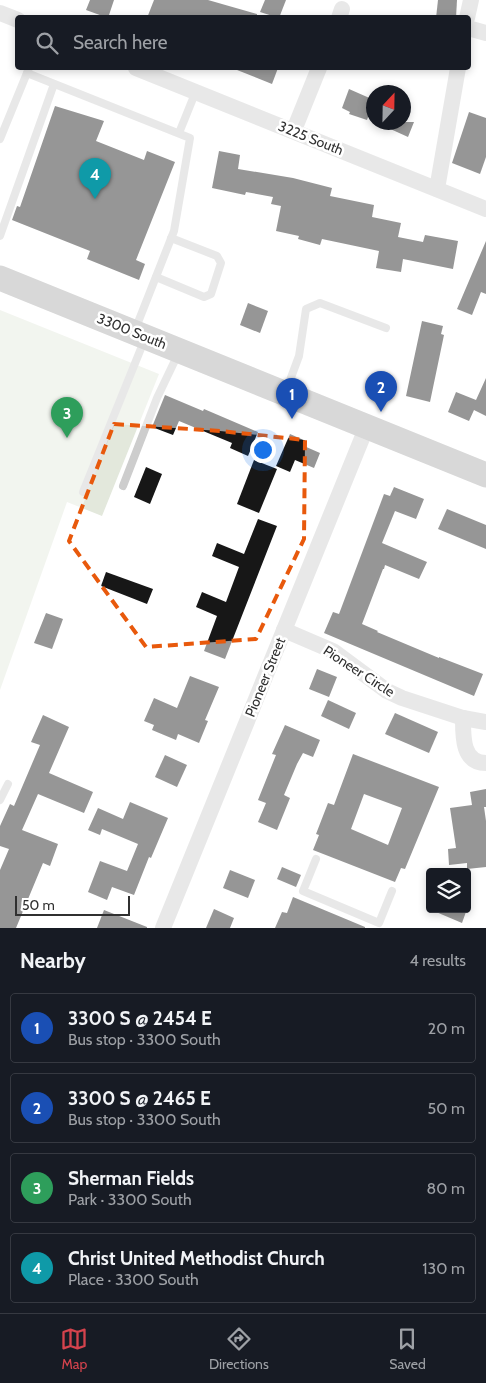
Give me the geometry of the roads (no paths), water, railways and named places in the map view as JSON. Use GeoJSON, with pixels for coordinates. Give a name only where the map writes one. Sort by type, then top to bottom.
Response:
{"type":"FeatureCollection","features":[{"type":"Feature","properties":{"kind":"main road","name":"3300 South"},"geometry":{"type":"LineString","coordinates":[[0,278],[486,475]]}},
{"type":"Feature","properties":{"kind":"street"},"geometry":{"type":"LineString","coordinates":[[468,15],[470,0]]}},
{"type":"Feature","properties":{"kind":"street"},"geometry":{"type":"LineString","coordinates":[[0,14],[15,19]]}},
{"type":"Feature","properties":{"kind":"street"},"geometry":{"type":"LineString","coordinates":[[471,29],[486,33]]}},
{"type":"Feature","properties":{"kind":"street","name":"3225 South"},"geometry":{"type":"LineString","coordinates":[[141,70],[486,209]]}},
{"type":"Feature","properties":{"kind":"street"},"geometry":{"type":"LineString","coordinates":[[294,130],[318,70]]}},
{"type":"Feature","properties":{"kind":"street"},"geometry":{"type":"LineString","coordinates":[[437,189],[458,70]]}},
{"type":"Feature","properties":{"kind":"street","name":"Pioneer Street"},"geometry":{"type":"LineString","coordinates":[[163,928],[367,426]]}},
{"type":"Feature","properties":{"kind":"street","name":"Pioneer Circle"},"geometry":{"type":"LineString","coordinates":[[284,630],[333,652],[387,691],[402,698],[463,718],[486,722]]}},
{"type":"Feature","properties":{"kind":"street"},"geometry":{"type":"LineString","coordinates":[[463,718],[462,739],[468,755],[475,761],[486,763]]}},
{"type":"Feature","properties":{"kind":"lane"},"geometry":{"type":"LineString","coordinates":[[0,138],[28,70],[54,84],[190,138],[174,231],[156,277],[140,334],[83,492]]}},
{"type":"Feature","properties":{"kind":"lane"},"geometry":{"type":"LineString","coordinates":[[0,235],[54,84]]}},
{"type":"Feature","properties":{"kind":"lane"},"geometry":{"type":"LineString","coordinates":[[179,133],[196,91]]}},
{"type":"Feature","properties":{"kind":"lane"},"geometry":{"type":"LineString","coordinates":[[156,277],[204,297],[211,294],[221,264],[217,256],[171,238]]}},
{"type":"Feature","properties":{"kind":"lane"},"geometry":{"type":"LineString","coordinates":[[285,393],[299,356],[306,309],[320,303],[386,328]]}},
{"type":"Feature","properties":{"kind":"lane"},"geometry":{"type":"LineString","coordinates":[[123,486],[158,398],[180,350]]}},
{"type":"Feature","properties":{"kind":"lane"},"geometry":{"type":"LineString","coordinates":[[0,800],[8,784]]}},
{"type":"Feature","properties":{"kind":"lane"},"geometry":{"type":"LineString","coordinates":[[316,860],[303,891],[379,923],[392,891]]}},
{"type":"Feature","properties":{"kind":"place","name":"Christ United Methodist Church"},"geometry":{"type":"Point","coordinates":[95,199]}},
{"type":"Feature","properties":{"kind":"place","name":"3300 S @ 2465 E"},"geometry":{"type":"Point","coordinates":[381,412]}},
{"type":"Feature","properties":{"kind":"place","name":"3300 S @ 2454 E"},"geometry":{"type":"Point","coordinates":[292,419]}},
{"type":"Feature","properties":{"kind":"place","name":"Sherman Fields"},"geometry":{"type":"Point","coordinates":[67,438]}}]}
